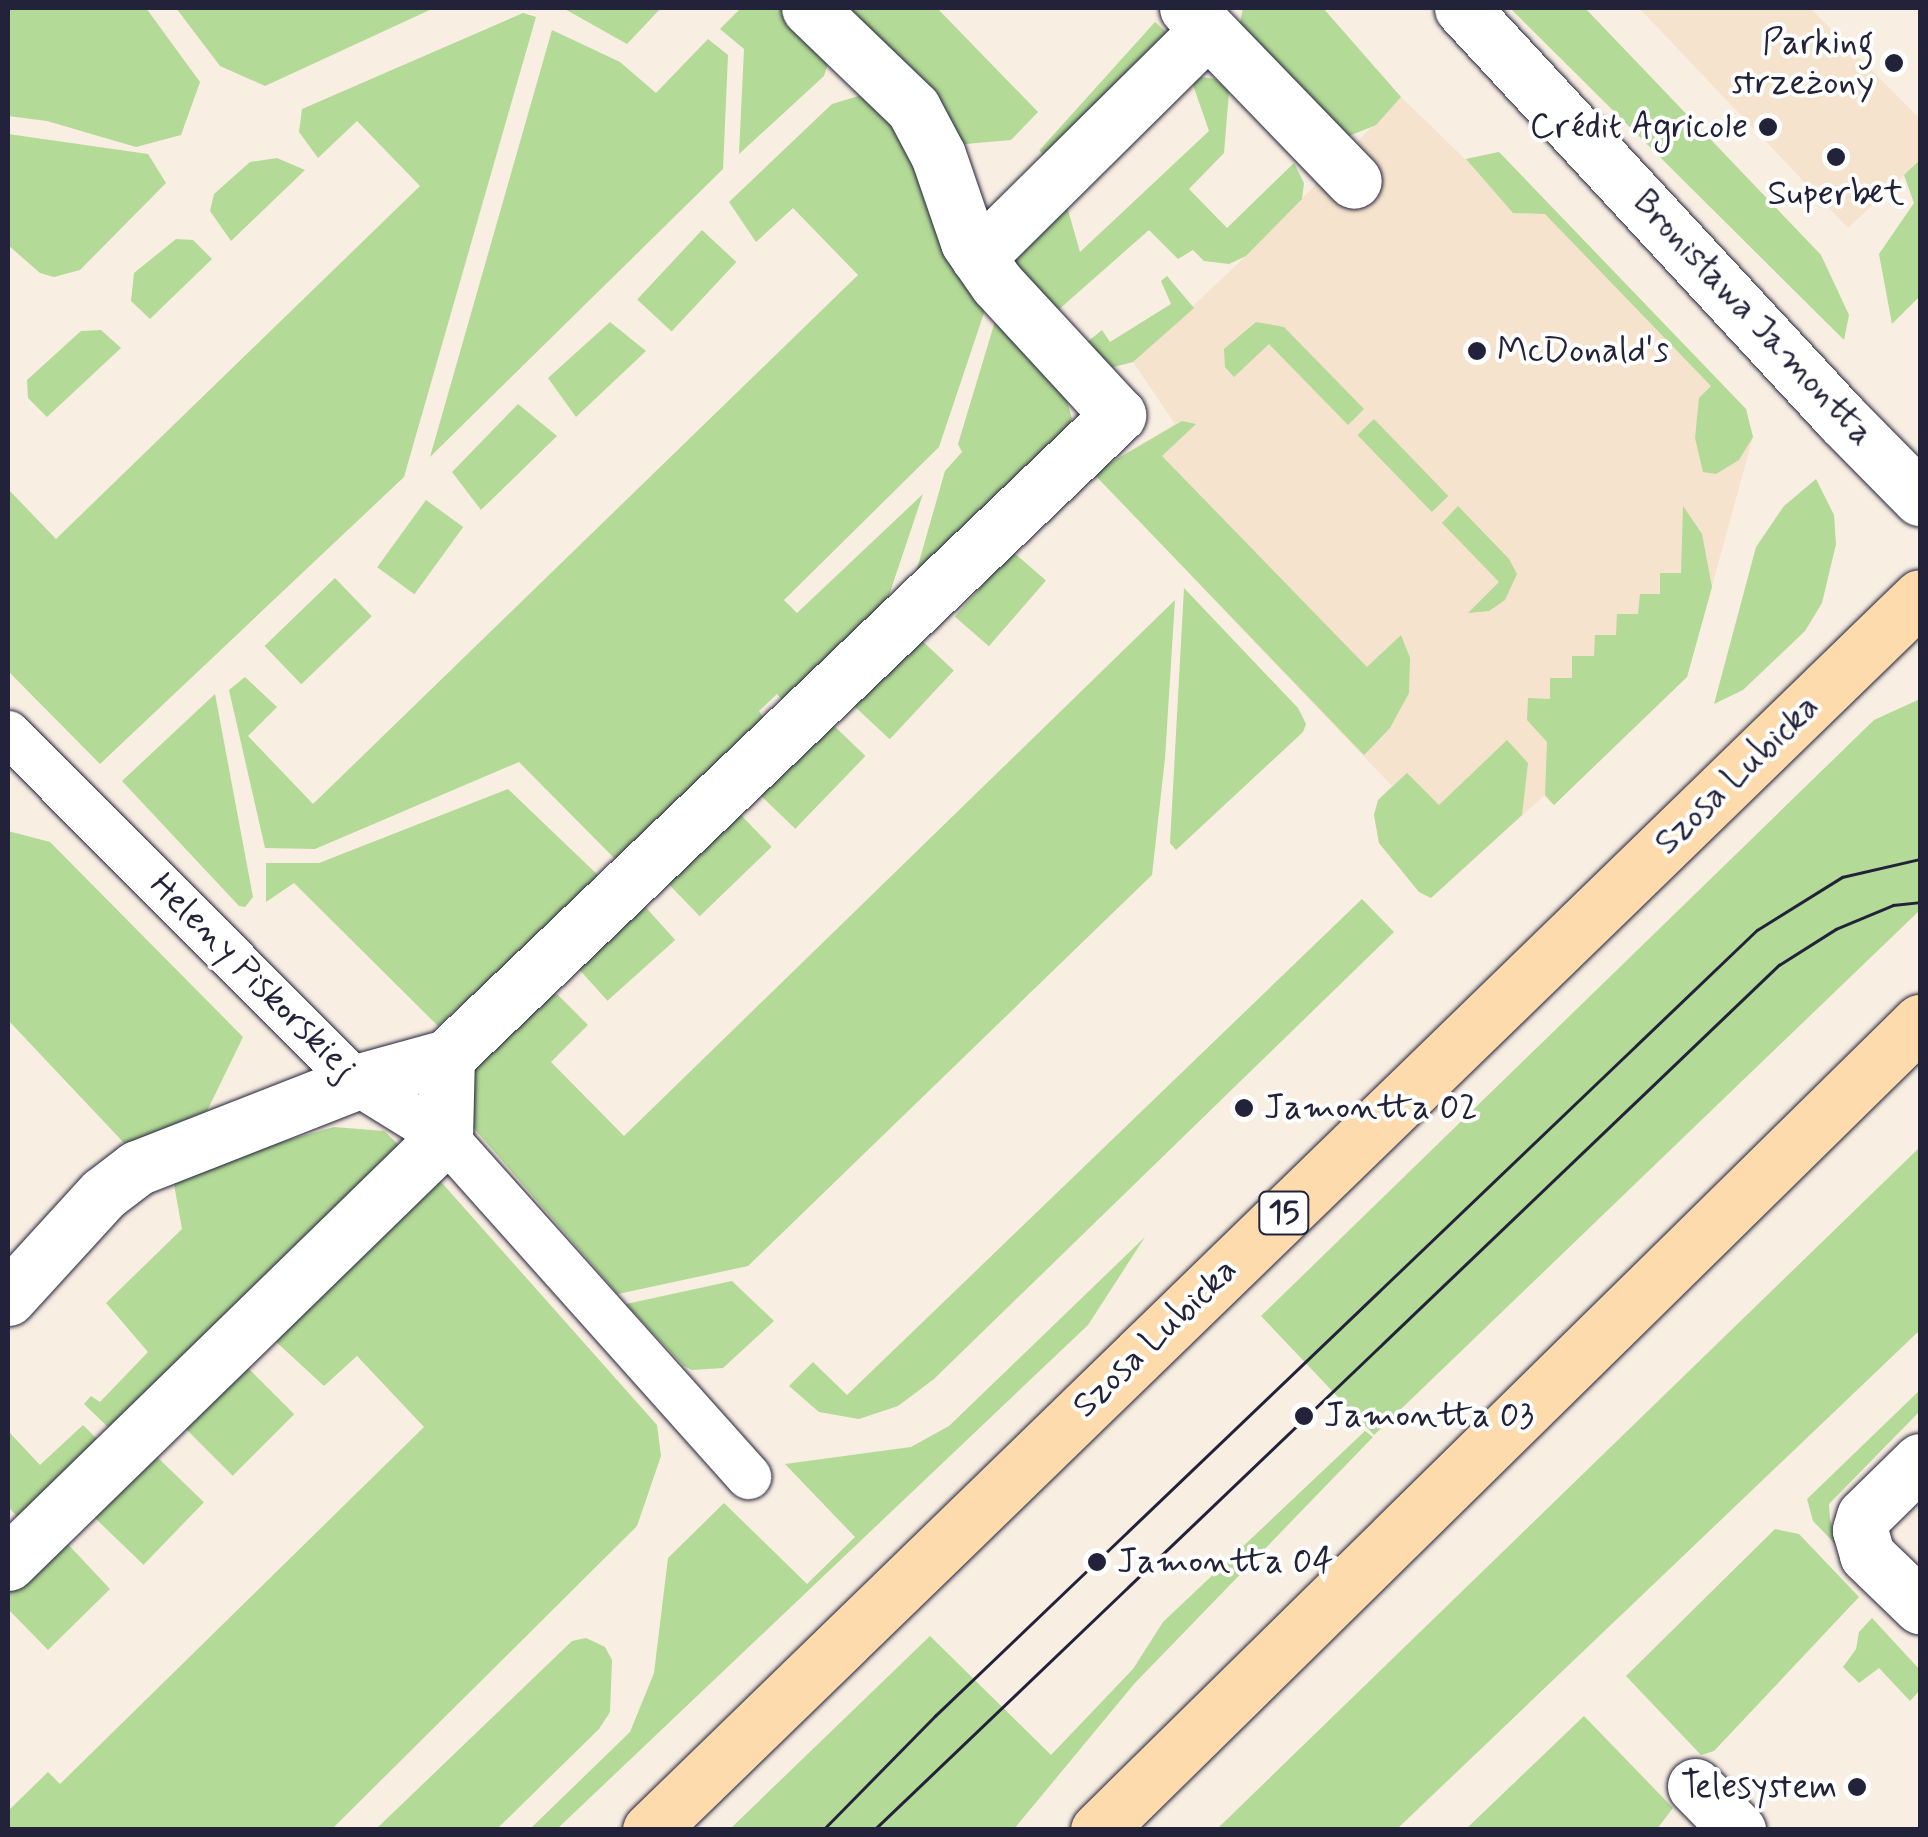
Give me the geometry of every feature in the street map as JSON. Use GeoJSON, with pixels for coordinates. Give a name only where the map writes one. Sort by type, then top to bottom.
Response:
{"type":"FeatureCollection","features":[{"type":"Feature","properties":{"kind":"main road","name":"Szosa Lubicka"},"geometry":{"type":"LineString","coordinates":[[650,1830],[1920,598]]}},
{"type":"Feature","properties":{"kind":"main road"},"geometry":{"type":"LineString","coordinates":[[1098,1830],[1920,1022]]}},
{"type":"Feature","properties":{"kind":"street"},"geometry":{"type":"LineString","coordinates":[[8,1298],[103,1194],[137,1168],[356,1082],[448,1058],[1118,415],[997,284],[968,242],[938,155],[913,108],[809,8]]}},
{"type":"Feature","properties":{"kind":"street","name":"Bronisława Jamontta"},"geometry":{"type":"LineString","coordinates":[[1462,8],[1920,498]]}},
{"type":"Feature","properties":{"kind":"street"},"geometry":{"type":"LineString","coordinates":[[978,256],[1197,19],[1354,180]]}},
{"type":"Feature","properties":{"kind":"street","name":"Heleny Piskorskiej"},"geometry":{"type":"LineString","coordinates":[[8,733],[356,1082],[445,1137],[748,1476]]}},
{"type":"Feature","properties":{"kind":"street"},"geometry":{"type":"LineString","coordinates":[[8,1563],[445,1137],[448,1058]]}},
{"type":"Feature","properties":{"kind":"street"},"geometry":{"type":"LineString","coordinates":[[1920,1461],[1864,1516],[1860,1530],[1867,1555],[1920,1606]]}},
{"type":"Feature","properties":{"kind":"street"},"geometry":{"type":"LineString","coordinates":[[1696,1786],[1738,1830]]}},
{"type":"Feature","properties":{"kind":"shaded area"},"geometry":{"type":"Polygon","coordinates":[[[1639,8],[1810,8],[1920,119],[1920,160],[1848,228],[1639,8]]]}},
{"type":"Feature","properties":{"kind":"shaded area"},"geometry":{"type":"Polygon","coordinates":[[[1401,97],[1465,159],[1499,152],[1746,409],[1753,437],[1687,677],[1554,805],[1544,796],[1431,898],[1419,892],[1379,843],[1374,815],[1378,800],[1392,786],[1093,473],[1175,424],[1133,362],[1246,256],[1401,97]]]}},
{"type":"Feature","properties":{"kind":"green space"},"geometry":{"type":"Polygon","coordinates":[[[8,8],[146,8],[200,82],[181,135],[136,147],[47,121],[8,116],[8,8]]]}},
{"type":"Feature","properties":{"kind":"green space"},"geometry":{"type":"Polygon","coordinates":[[[176,8],[434,8],[265,86],[220,66],[176,8]]]}},
{"type":"Feature","properties":{"kind":"green space"},"geometry":{"type":"Polygon","coordinates":[[[563,8],[661,8],[627,44],[563,8]]]}},
{"type":"Feature","properties":{"kind":"green space"},"geometry":{"type":"Polygon","coordinates":[[[741,8],[785,8],[829,60],[824,76],[739,154],[744,49],[720,29],[741,8]]]}},
{"type":"Feature","properties":{"kind":"green space"},"geometry":{"type":"Polygon","coordinates":[[[841,8],[937,8],[1038,112],[1011,140],[955,145],[841,8]]]}},
{"type":"Feature","properties":{"kind":"green space"},"geometry":{"type":"Polygon","coordinates":[[[1243,8],[1323,8],[1401,97],[1376,125],[1344,138],[1238,33],[1243,8]]]}},
{"type":"Feature","properties":{"kind":"green space"},"geometry":{"type":"Polygon","coordinates":[[[1510,8],[1585,8],[1821,255],[1849,315],[1844,340],[1510,8]]]}},
{"type":"Feature","properties":{"kind":"green space"},"geometry":{"type":"Polygon","coordinates":[[[523,13],[536,17],[404,477],[100,764],[8,671],[8,489],[56,539],[420,186],[357,121],[318,158],[299,132],[302,109],[523,13]]]}},
{"type":"Feature","properties":{"kind":"green space"},"geometry":{"type":"Polygon","coordinates":[[[1155,22],[1175,40],[1059,169],[1039,151],[1155,22]]]}},
{"type":"Feature","properties":{"kind":"green space"},"geometry":{"type":"Polygon","coordinates":[[[552,30],[620,62],[656,93],[708,39],[728,55],[723,169],[430,457],[552,30]]]}},
{"type":"Feature","properties":{"kind":"green space"},"geometry":{"type":"Polygon","coordinates":[[[1202,77],[1215,79],[1229,92],[1224,153],[1189,189],[1227,228],[1294,163],[1304,183],[1302,199],[1246,256],[1229,264],[1204,261],[1193,250],[1178,259],[1149,230],[1048,319],[1016,269],[1015,256],[1066,203],[1080,252],[1209,131],[1192,82],[1202,77]]]}},
{"type":"Feature","properties":{"kind":"green space"},"geometry":{"type":"Polygon","coordinates":[[[862,95],[883,103],[986,307],[939,447],[784,600],[797,613],[923,494],[880,622],[789,707],[777,694],[759,711],[769,725],[621,865],[519,762],[315,849],[265,848],[229,690],[245,677],[277,707],[248,736],[313,804],[858,275],[793,208],[756,242],[729,202],[832,104],[862,95]]]}},
{"type":"Feature","properties":{"kind":"green space"},"geometry":{"type":"Polygon","coordinates":[[[8,134],[148,154],[166,183],[80,270],[54,277],[40,273],[8,245],[8,134]]]}},
{"type":"Feature","properties":{"kind":"green space"},"geometry":{"type":"Polygon","coordinates":[[[1499,152],[1746,409],[1753,437],[1739,460],[1716,474],[1703,472],[1695,438],[1699,398],[1711,386],[1545,214],[1513,213],[1466,159],[1499,152]]]}},
{"type":"Feature","properties":{"kind":"green space"},"geometry":{"type":"Polygon","coordinates":[[[277,158],[305,170],[231,241],[210,211],[214,194],[250,162],[277,158]]]}},
{"type":"Feature","properties":{"kind":"green space"},"geometry":{"type":"Polygon","coordinates":[[[1920,160],[1920,296],[1892,324],[1879,254],[1914,203],[1904,175],[1920,160]]]}},
{"type":"Feature","properties":{"kind":"green space"},"geometry":{"type":"Polygon","coordinates":[[[702,230],[736,262],[672,332],[637,299],[702,230]]]}},
{"type":"Feature","properties":{"kind":"green space"},"geometry":{"type":"Polygon","coordinates":[[[176,239],[193,240],[212,259],[150,319],[131,301],[134,273],[176,239]]]}},
{"type":"Feature","properties":{"kind":"green space"},"geometry":{"type":"Polygon","coordinates":[[[1167,276],[1194,308],[1133,362],[1106,369],[1074,353],[1102,330],[1110,342],[1171,304],[1161,281],[1167,276]]]}},
{"type":"Feature","properties":{"kind":"green space"},"geometry":{"type":"Polygon","coordinates":[[[996,318],[1066,397],[1072,419],[1068,432],[913,583],[945,471],[962,452],[958,444],[996,318]]]}},
{"type":"Feature","properties":{"kind":"green space"},"geometry":{"type":"Polygon","coordinates":[[[610,322],[646,351],[576,417],[548,378],[610,322]]]}},
{"type":"Feature","properties":{"kind":"green space"},"geometry":{"type":"Polygon","coordinates":[[[1256,322],[1284,327],[1364,409],[1348,425],[1269,344],[1234,377],[1225,367],[1224,349],[1256,322]]]}},
{"type":"Feature","properties":{"kind":"green space"},"geometry":{"type":"Polygon","coordinates":[[[101,330],[121,348],[47,417],[28,398],[27,380],[81,331],[101,330]]]}},
{"type":"Feature","properties":{"kind":"green space"},"geometry":{"type":"Polygon","coordinates":[[[518,404],[557,436],[481,510],[452,472],[518,404]]]}},
{"type":"Feature","properties":{"kind":"green space"},"geometry":{"type":"Polygon","coordinates":[[[1374,419],[1448,496],[1432,512],[1357,435],[1374,419]]]}},
{"type":"Feature","properties":{"kind":"green space"},"geometry":{"type":"Polygon","coordinates":[[[1182,421],[1196,424],[1162,456],[1367,667],[1401,635],[1410,658],[1409,693],[1390,728],[1364,755],[1093,473],[1182,421]]]}},
{"type":"Feature","properties":{"kind":"green space"},"geometry":{"type":"Polygon","coordinates":[[[1816,479],[1834,515],[1836,544],[1822,603],[1805,631],[1743,690],[1714,704],[1756,547],[1784,506],[1816,479]]]}},
{"type":"Feature","properties":{"kind":"green space"},"geometry":{"type":"Polygon","coordinates":[[[426,500],[463,527],[414,594],[377,567],[426,500]]]}},
{"type":"Feature","properties":{"kind":"green space"},"geometry":{"type":"Polygon","coordinates":[[[1458,506],[1509,559],[1517,574],[1505,600],[1489,611],[1468,613],[1499,582],[1442,523],[1458,506]]]}},
{"type":"Feature","properties":{"kind":"green space"},"geometry":{"type":"Polygon","coordinates":[[[1683,506],[1702,534],[1712,587],[1687,677],[1554,805],[1545,795],[1547,742],[1527,720],[1528,698],[1550,699],[1550,678],[1572,678],[1572,656],[1594,656],[1595,635],[1616,635],[1617,614],[1638,614],[1640,594],[1660,594],[1660,573],[1681,573],[1683,506]]]}},
{"type":"Feature","properties":{"kind":"green space"},"geometry":{"type":"Polygon","coordinates":[[[1012,551],[1046,581],[989,646],[955,617],[1012,551]]]}},
{"type":"Feature","properties":{"kind":"green space"},"geometry":{"type":"Polygon","coordinates":[[[335,578],[372,616],[301,684],[265,646],[335,578]]]}},
{"type":"Feature","properties":{"kind":"green space"},"geometry":{"type":"Polygon","coordinates":[[[1184,588],[1298,708],[1306,724],[1303,732],[1176,850],[1170,843],[1184,588]]]}},
{"type":"Feature","properties":{"kind":"green space"},"geometry":{"type":"Polygon","coordinates":[[[1175,600],[1165,758],[1152,875],[748,1266],[618,1294],[465,1118],[458,1081],[539,998],[557,994],[588,1025],[551,1062],[624,1136],[1175,600]]]}},
{"type":"Feature","properties":{"kind":"green space"},"geometry":{"type":"Polygon","coordinates":[[[918,637],[954,670],[890,739],[854,706],[918,637]]]}},
{"type":"Feature","properties":{"kind":"green space"},"geometry":{"type":"Polygon","coordinates":[[[215,694],[253,897],[245,907],[239,906],[122,781],[215,694]]]}},
{"type":"Feature","properties":{"kind":"green space"},"geometry":{"type":"Polygon","coordinates":[[[1920,699],[1920,910],[1374,1435],[1261,1316],[1874,720],[1920,699]]]}},
{"type":"Feature","properties":{"kind":"green space"},"geometry":{"type":"Polygon","coordinates":[[[828,720],[865,756],[795,829],[758,793],[828,720]]]}},
{"type":"Feature","properties":{"kind":"green space"},"geometry":{"type":"Polygon","coordinates":[[[1507,740],[1528,763],[1522,815],[1431,898],[1419,892],[1379,843],[1374,815],[1378,800],[1407,773],[1439,805],[1507,740]]]}},
{"type":"Feature","properties":{"kind":"green space"},"geometry":{"type":"Polygon","coordinates":[[[508,789],[602,879],[438,1026],[294,883],[266,902],[266,863],[319,863],[508,789]]]}},
{"type":"Feature","properties":{"kind":"green space"},"geometry":{"type":"Polygon","coordinates":[[[739,813],[772,847],[700,916],[667,882],[739,813]]]}},
{"type":"Feature","properties":{"kind":"green space"},"geometry":{"type":"Polygon","coordinates":[[[8,831],[50,842],[243,1037],[207,1111],[125,1144],[8,1020],[8,831]]]}},
{"type":"Feature","properties":{"kind":"green space"},"geometry":{"type":"Polygon","coordinates":[[[1362,899],[1394,932],[934,1379],[898,1406],[859,1419],[819,1412],[789,1386],[813,1362],[847,1395],[1362,899]]]}},
{"type":"Feature","properties":{"kind":"green space"},"geometry":{"type":"Polygon","coordinates":[[[641,902],[675,940],[607,1001],[573,963],[641,902]]]}},
{"type":"Feature","properties":{"kind":"green space"},"geometry":{"type":"Polygon","coordinates":[[[334,1127],[384,1131],[400,1146],[111,1430],[84,1404],[91,1396],[100,1402],[148,1352],[106,1303],[182,1229],[172,1173],[334,1127]]]}},
{"type":"Feature","properties":{"kind":"green space"},"geometry":{"type":"Polygon","coordinates":[[[1920,1147],[1920,1330],[1397,1829],[1217,1829],[1920,1147]]]}},
{"type":"Feature","properties":{"kind":"green space"},"geometry":{"type":"Polygon","coordinates":[[[434,1174],[657,1425],[661,1456],[637,1526],[332,1829],[8,1830],[8,1811],[48,1772],[60,1784],[424,1427],[357,1356],[324,1386],[272,1338],[434,1174]]]}},
{"type":"Feature","properties":{"kind":"green space"},"geometry":{"type":"Polygon","coordinates":[[[1145,1237],[1088,1325],[557,1829],[530,1829],[630,1732],[654,1673],[668,1558],[724,1503],[807,1584],[855,1537],[785,1464],[911,1447],[949,1426],[1145,1237]]]}},
{"type":"Feature","properties":{"kind":"green space"},"geometry":{"type":"Polygon","coordinates":[[[732,1281],[774,1321],[723,1368],[692,1370],[684,1366],[626,1304],[732,1281]]]}},
{"type":"Feature","properties":{"kind":"green space"},"geometry":{"type":"Polygon","coordinates":[[[244,1364],[294,1414],[233,1476],[182,1426],[244,1364]]]}},
{"type":"Feature","properties":{"kind":"green space"},"geometry":{"type":"Polygon","coordinates":[[[1920,1390],[1920,1411],[1829,1504],[1830,1520],[1843,1552],[1813,1521],[1807,1499],[1920,1390]]]}},
{"type":"Feature","properties":{"kind":"green space"},"geometry":{"type":"Polygon","coordinates":[[[83,1425],[99,1441],[21,1520],[8,1507],[8,1431],[40,1465],[83,1425]]]}},
{"type":"Feature","properties":{"kind":"green space"},"geometry":{"type":"Polygon","coordinates":[[[1365,1431],[1373,1437],[1134,1684],[1014,1829],[730,1829],[930,1636],[1051,1755],[1133,1669],[1163,1622],[1365,1431]]]}},
{"type":"Feature","properties":{"kind":"green space"},"geometry":{"type":"Polygon","coordinates":[[[155,1455],[204,1502],[143,1565],[95,1518],[155,1455]]]}},
{"type":"Feature","properties":{"kind":"green space"},"geometry":{"type":"Polygon","coordinates":[[[1775,1529],[1799,1534],[1859,1597],[1714,1751],[1701,1755],[1626,1676],[1775,1529]]]}},
{"type":"Feature","properties":{"kind":"green space"},"geometry":{"type":"Polygon","coordinates":[[[63,1539],[110,1589],[48,1650],[8,1609],[8,1592],[63,1539]]]}},
{"type":"Feature","properties":{"kind":"green space"},"geometry":{"type":"Polygon","coordinates":[[[1872,1618],[1920,1670],[1920,1690],[1910,1701],[1879,1668],[1859,1683],[1843,1667],[1856,1649],[1859,1632],[1872,1618]]]}},
{"type":"Feature","properties":{"kind":"green space"},"geometry":{"type":"Polygon","coordinates":[[[586,1638],[605,1647],[612,1660],[610,1712],[599,1729],[497,1829],[376,1829],[572,1641],[586,1638]]]}},
{"type":"Feature","properties":{"kind":"green space"},"geometry":{"type":"Polygon","coordinates":[[[1584,1716],[1673,1808],[1657,1829],[1466,1829],[1584,1716]]]}},
{"type":"Feature","properties":{"kind":"tram line"},"geometry":{"type":"LineString","coordinates":[[823,1830],[935,1716],[1757,930],[1842,877],[1920,859]]}},
{"type":"Feature","properties":{"kind":"tram line"},"geometry":{"type":"LineString","coordinates":[[874,1830],[1779,965],[1836,929],[1893,905],[1920,902]]}},
{"type":"Feature","properties":{"kind":"place","name":"Parking strzeżony"},"geometry":{"type":"Point","coordinates":[1894,63]}},
{"type":"Feature","properties":{"kind":"place","name":"Crédit Agricole"},"geometry":{"type":"Point","coordinates":[1768,127]}},
{"type":"Feature","properties":{"kind":"place","name":"Superbet"},"geometry":{"type":"Point","coordinates":[1836,157]}},
{"type":"Feature","properties":{"kind":"place","name":"McDonald's"},"geometry":{"type":"Point","coordinates":[1477,351]}},
{"type":"Feature","properties":{"kind":"place","name":"Jamontta 02"},"geometry":{"type":"Point","coordinates":[1244,1108]}},
{"type":"Feature","properties":{"kind":"place","name":"Jamontta 03"},"geometry":{"type":"Point","coordinates":[1304,1416]}},
{"type":"Feature","properties":{"kind":"place","name":"Jamontta 04"},"geometry":{"type":"Point","coordinates":[1097,1562]}},
{"type":"Feature","properties":{"kind":"place","name":"Telesystem"},"geometry":{"type":"Point","coordinates":[1857,1787]}}]}
